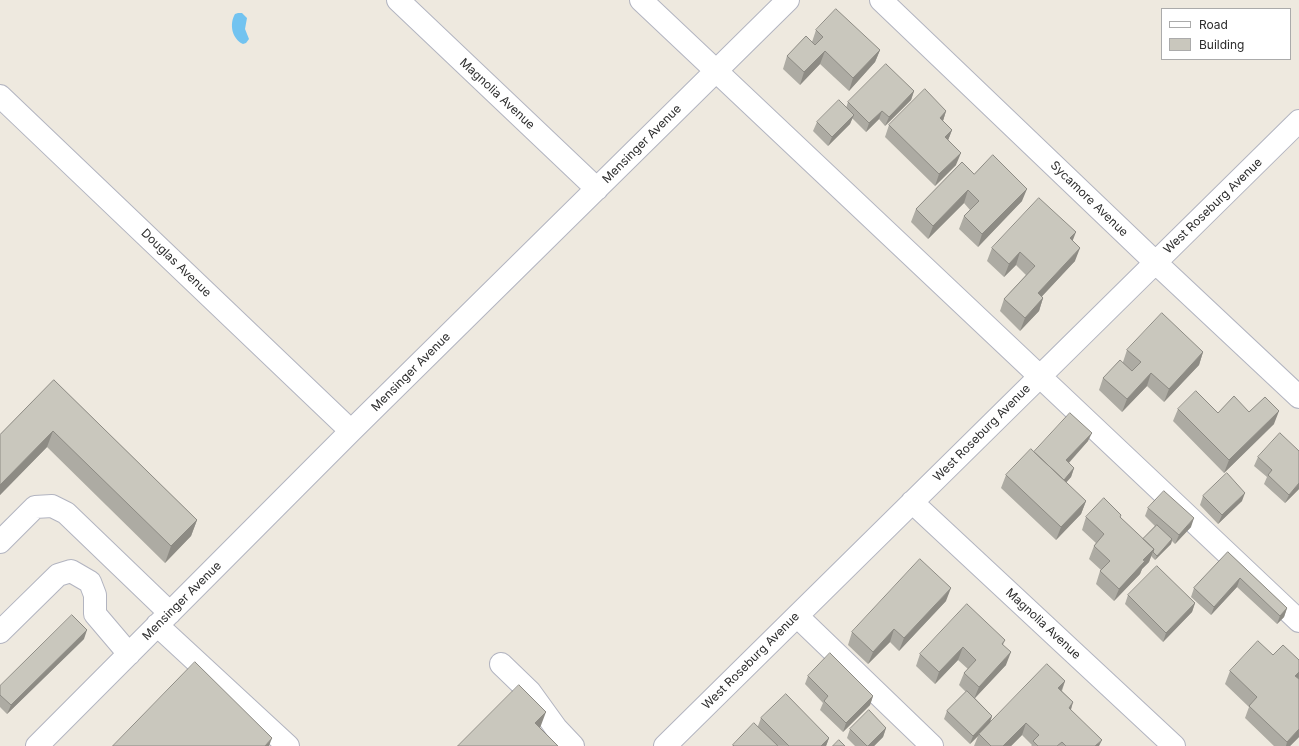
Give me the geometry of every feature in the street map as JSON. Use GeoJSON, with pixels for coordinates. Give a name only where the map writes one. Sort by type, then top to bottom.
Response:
{"type":"FeatureCollection","features":[{"type":"Feature","properties":{"kind":"street","name":"Magnolia Avenue"},"geometry":{"type":"LineString","coordinates":[[398,0],[597,189]]}},
{"type":"Feature","properties":{"kind":"street"},"geometry":{"type":"LineString","coordinates":[[641,0],[1299,622]]}},
{"type":"Feature","properties":{"kind":"street","name":"Mensinger Avenue"},"geometry":{"type":"LineString","coordinates":[[37,746],[352,431],[788,0]]}},
{"type":"Feature","properties":{"kind":"street","name":"Sycamore Avenue"},"geometry":{"type":"LineString","coordinates":[[881,0],[1155,262],[1299,397]]}},
{"type":"Feature","properties":{"kind":"street","name":"Douglas Avenue"},"geometry":{"type":"LineString","coordinates":[[0,96],[352,431]]}},
{"type":"Feature","properties":{"kind":"street","name":"West Roseburg Avenue"},"geometry":{"type":"LineString","coordinates":[[665,746],[1155,262],[1299,122]]}},
{"type":"Feature","properties":{"kind":"street","name":"Magnolia Avenue"},"geometry":{"type":"LineString","coordinates":[[912,502],[1160,742]]}},
{"type":"Feature","properties":{"kind":"street"},"geometry":{"type":"LineString","coordinates":[[0,542],[35,507],[52,506],[66,513],[164,619],[288,746]]}},
{"type":"Feature","properties":{"kind":"street"},"geometry":{"type":"LineString","coordinates":[[0,632],[58,575],[71,571],[90,582],[95,594],[95,614],[129,654]]}},
{"type":"Feature","properties":{"kind":"street"},"geometry":{"type":"LineString","coordinates":[[797,616],[919,742]]}},
{"type":"Feature","properties":{"kind":"street"},"geometry":{"type":"LineString","coordinates":[[501,664],[530,692],[556,728],[573,746]]}},
{"type":"Feature","properties":{"kind":"water"},"geometry":{"type":"Polygon","coordinates":[[[242,13],[247,18],[245,29],[249,39],[243,44],[236,39],[232,27],[233,18],[235,14],[242,13]]]}},
{"type":"Feature","properties":{"kind":"building"},"geometry":{"type":"Polygon","coordinates":[[[836,9],[880,50],[853,78],[825,51],[804,72],[787,56],[806,36],[815,45],[823,37],[816,30],[836,9]]]}},
{"type":"Feature","properties":{"kind":"building"},"geometry":{"type":"Polygon","coordinates":[[[886,64],[914,91],[889,117],[882,111],[869,123],[848,102],[886,64]]]}},
{"type":"Feature","properties":{"kind":"building"},"geometry":{"type":"Polygon","coordinates":[[[925,89],[946,111],[940,118],[952,130],[945,137],[961,153],[939,174],[889,125],[925,89]]]}},
{"type":"Feature","properties":{"kind":"building"},"geometry":{"type":"Polygon","coordinates":[[[839,100],[854,115],[832,137],[817,122],[839,100]]]}},
{"type":"Feature","properties":{"kind":"building"},"geometry":{"type":"Polygon","coordinates":[[[993,155],[1027,189],[982,234],[964,216],[979,201],[968,190],[933,226],[916,209],[962,162],[974,174],[993,155]]]}},
{"type":"Feature","properties":{"kind":"building"},"geometry":{"type":"Polygon","coordinates":[[[1039,198],[1076,232],[1070,238],[1080,248],[1038,293],[1043,298],[1025,318],[1004,299],[1035,266],[1020,252],[1009,264],[992,248],[1039,198]]]}},
{"type":"Feature","properties":{"kind":"building"},"geometry":{"type":"Polygon","coordinates":[[[1162,313],[1203,352],[1169,389],[1151,373],[1127,399],[1103,378],[1120,360],[1132,371],[1141,362],[1127,350],[1162,313]]]}},
{"type":"Feature","properties":{"kind":"building"},"geometry":{"type":"Polygon","coordinates":[[[54,380],[197,520],[171,546],[53,431],[0,485],[0,435],[54,380]]]}},
{"type":"Feature","properties":{"kind":"building"},"geometry":{"type":"Polygon","coordinates":[[[1196,391],[1218,413],[1234,396],[1249,412],[1265,397],[1279,411],[1229,460],[1178,409],[1196,391]]]}},
{"type":"Feature","properties":{"kind":"building"},"geometry":{"type":"Polygon","coordinates":[[[1070,413],[1092,433],[1066,460],[1074,468],[1064,480],[1034,452],[1070,413]]]}},
{"type":"Feature","properties":{"kind":"building"},"geometry":{"type":"Polygon","coordinates":[[[1280,433],[1299,451],[1299,483],[1289,495],[1268,475],[1272,470],[1258,457],[1280,433]]]}},
{"type":"Feature","properties":{"kind":"building"},"geometry":{"type":"Polygon","coordinates":[[[1031,449],[1086,501],[1061,527],[1006,475],[1031,449]]]}},
{"type":"Feature","properties":{"kind":"building"},"geometry":{"type":"Polygon","coordinates":[[[1227,473],[1245,493],[1222,515],[1203,496],[1227,473]]]}},
{"type":"Feature","properties":{"kind":"building"},"geometry":{"type":"Polygon","coordinates":[[[1164,491],[1194,518],[1179,535],[1148,508],[1164,491]]]}},
{"type":"Feature","properties":{"kind":"building"},"geometry":{"type":"Polygon","coordinates":[[[1104,498],[1121,515],[1120,517],[1154,549],[1119,589],[1100,571],[1110,561],[1094,546],[1104,534],[1086,517],[1104,498]]]}},
{"type":"Feature","properties":{"kind":"building"},"geometry":{"type":"Polygon","coordinates":[[[1157,525],[1172,539],[1157,556],[1153,552],[1154,549],[1143,539],[1157,525]]]}},
{"type":"Feature","properties":{"kind":"building"},"geometry":{"type":"Polygon","coordinates":[[[1228,552],[1287,608],[1280,616],[1240,578],[1214,607],[1194,588],[1228,552]]]}},
{"type":"Feature","properties":{"kind":"building"},"geometry":{"type":"Polygon","coordinates":[[[920,559],[951,588],[904,638],[894,629],[873,652],[852,632],[920,559]]]}},
{"type":"Feature","properties":{"kind":"building"},"geometry":{"type":"Polygon","coordinates":[[[1157,566],[1195,603],[1166,633],[1128,595],[1157,566]]]}},
{"type":"Feature","properties":{"kind":"building"},"geometry":{"type":"Polygon","coordinates":[[[967,604],[1005,640],[1002,644],[1011,652],[979,687],[964,673],[976,660],[963,647],[939,672],[920,654],[967,604]]]}},
{"type":"Feature","properties":{"kind":"building"},"geometry":{"type":"Polygon","coordinates":[[[72,615],[87,630],[11,705],[0,695],[0,686],[72,615]]]}},
{"type":"Feature","properties":{"kind":"building"},"geometry":{"type":"Polygon","coordinates":[[[1258,641],[1273,655],[1283,645],[1299,660],[1299,672],[1295,676],[1299,679],[1299,729],[1287,742],[1249,706],[1257,697],[1230,671],[1258,641]]]}},
{"type":"Feature","properties":{"kind":"building"},"geometry":{"type":"Polygon","coordinates":[[[830,653],[873,696],[846,723],[824,701],[828,696],[808,676],[830,653]]]}},
{"type":"Feature","properties":{"kind":"building"},"geometry":{"type":"Polygon","coordinates":[[[195,662],[272,738],[265,746],[113,746],[195,662]]]}},
{"type":"Feature","properties":{"kind":"building"},"geometry":{"type":"Polygon","coordinates":[[[1047,664],[1065,681],[1058,688],[1073,702],[1069,708],[1102,740],[1095,746],[1066,746],[1062,742],[1057,746],[1038,746],[1033,741],[1039,735],[1026,723],[1003,746],[991,746],[979,734],[1047,664]]]}},
{"type":"Feature","properties":{"kind":"building"},"geometry":{"type":"Polygon","coordinates":[[[519,685],[546,712],[535,723],[558,746],[458,746],[519,685]]]}},
{"type":"Feature","properties":{"kind":"building"},"geometry":{"type":"Polygon","coordinates":[[[967,691],[992,716],[973,736],[947,711],[967,691]]]}},
{"type":"Feature","properties":{"kind":"building"},"geometry":{"type":"Polygon","coordinates":[[[786,694],[829,738],[821,746],[789,746],[761,718],[786,694]]]}},
{"type":"Feature","properties":{"kind":"building"},"geometry":{"type":"Polygon","coordinates":[[[869,710],[886,728],[867,746],[850,729],[869,710]]]}},
{"type":"Feature","properties":{"kind":"building"},"geometry":{"type":"Polygon","coordinates":[[[754,723],[778,746],[734,746],[733,745],[754,723]]]}},
{"type":"Feature","properties":{"kind":"building"},"geometry":{"type":"Polygon","coordinates":[[[839,740],[845,746],[833,746],[839,740]]]}}]}
